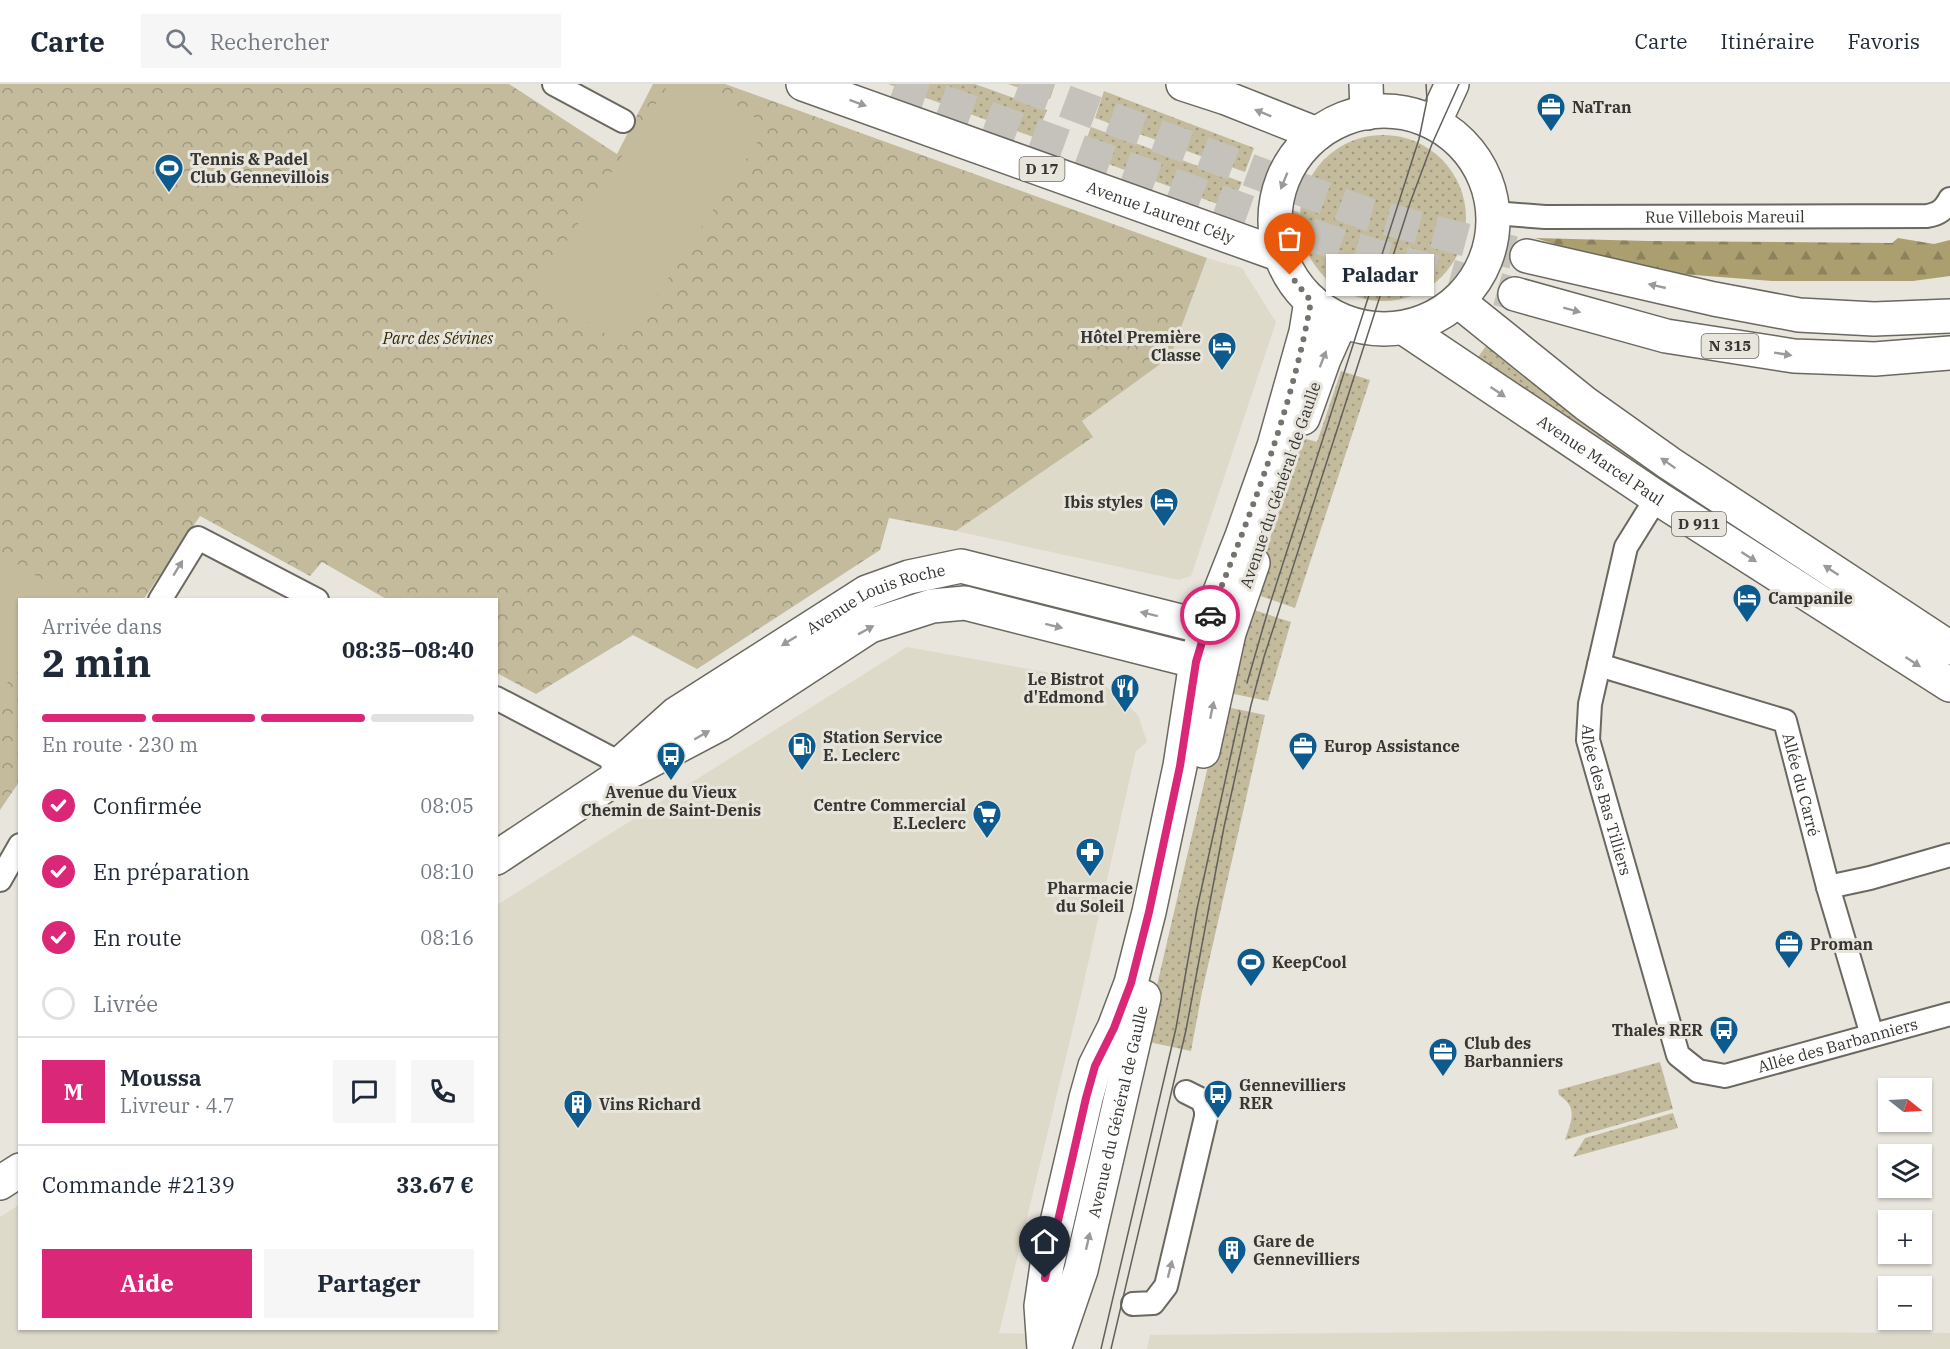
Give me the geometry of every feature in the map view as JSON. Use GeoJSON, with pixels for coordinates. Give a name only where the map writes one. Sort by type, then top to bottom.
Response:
{"type":"FeatureCollection","features":[{"type":"Feature","properties":{"kind":"main road","name":"Avenue Laurent Cély"},"geometry":{"type":"LineString","coordinates":[[803,84],[1281,255]]}},
{"type":"Feature","properties":{"kind":"main road"},"geometry":{"type":"LineString","coordinates":[[1183,84],[1226,98],[1317,134]]}},
{"type":"Feature","properties":{"kind":"main road"},"geometry":{"type":"LineString","coordinates":[[1434,123],[1452,84]]}},
{"type":"Feature","properties":{"kind":"main road"},"geometry":{"type":"LineString","coordinates":[[1366,99],[1434,123],[1460,142],[1474,158],[1485,180],[1493,213],[1493,228],[1488,252],[1478,274],[1458,301],[1432,318],[1404,328],[1369,328],[1341,321],[1311,301],[1290,275],[1281,255],[1276,236],[1276,213],[1280,189],[1289,167],[1317,134],[1339,121],[1366,99]]}},
{"type":"Feature","properties":{"kind":"main road"},"geometry":{"type":"LineString","coordinates":[[1527,256],[1714,299],[1799,315],[1874,319],[1950,316]]}},
{"type":"Feature","properties":{"kind":"main road","name":"N 315"},"geometry":{"type":"LineString","coordinates":[[1515,294],[1666,336],[1794,356],[1875,359],[1950,367]]}},
{"type":"Feature","properties":{"kind":"main road"},"geometry":{"type":"LineString","coordinates":[[1714,299],[1873,305],[1950,300]]}},
{"type":"Feature","properties":{"kind":"main road","name":"Avenue du Général de Gaulle"},"geometry":{"type":"LineString","coordinates":[[1054,1349],[1057,1294],[1086,1098],[1111,1070],[1114,1028],[1131,983],[1149,912],[1180,766],[1217,630],[1282,418],[1306,332],[1311,301]]}},
{"type":"Feature","properties":{"kind":"main road","name":"D 911"},"geometry":{"type":"LineString","coordinates":[[1458,301],[1586,404],[1669,463],[1950,648]]}},
{"type":"Feature","properties":{"kind":"main road","name":"Avenue du Général de Gaulle"},"geometry":{"type":"LineString","coordinates":[[1217,630],[1321,366],[1341,321]]}},
{"type":"Feature","properties":{"kind":"main road","name":"Avenue Marcel Paul"},"geometry":{"type":"LineString","coordinates":[[1404,328],[1659,499],[1950,686]]}},
{"type":"Feature","properties":{"kind":"main road","name":"N 315"},"geometry":{"type":"LineString","coordinates":[[1875,359],[1950,353]]}},
{"type":"Feature","properties":{"kind":"main road","name":"Avenue Louis Roche"},"geometry":{"type":"LineString","coordinates":[[596,792],[620,763],[676,714],[867,592],[909,577],[961,566],[1217,630]]}},
{"type":"Feature","properties":{"kind":"main road","name":"Avenue Louis Roche"},"geometry":{"type":"LineString","coordinates":[[498,857],[612,781],[720,724],[870,626],[932,606],[965,603],[1208,665]]}},
{"type":"Feature","properties":{"kind":"main road"},"geometry":{"type":"LineString","coordinates":[[0,1183],[18,1171]]}},
{"type":"Feature","properties":{"kind":"main road","name":"Avenue du Général de Gaulle"},"geometry":{"type":"LineString","coordinates":[[1044,1349],[1041,1321],[1057,1294]]}},
{"type":"Feature","properties":{"kind":"street"},"geometry":{"type":"LineString","coordinates":[[554,84],[623,121]]}},
{"type":"Feature","properties":{"kind":"street","name":"Rue Villebois Mareuil"},"geometry":{"type":"LineString","coordinates":[[1493,213],[1545,217],[1927,216],[1936,215],[1943,210],[1950,199]]}},
{"type":"Feature","properties":{"kind":"street","name":"Allée des Bas Tilliers"},"geometry":{"type":"LineString","coordinates":[[1659,499],[1649,510],[1626,547],[1590,704],[1588,740],[1678,1055],[1698,1071],[1725,1076]]}},
{"type":"Feature","properties":{"kind":"street"},"geometry":{"type":"LineString","coordinates":[[160,598],[198,538],[313,598]]}},
{"type":"Feature","properties":{"kind":"street","name":"Allée du Carré"},"geometry":{"type":"LineString","coordinates":[[1599,665],[1785,721],[1828,887],[1872,1035]]}},
{"type":"Feature","properties":{"kind":"street"},"geometry":{"type":"LineString","coordinates":[[498,699],[620,763]]}},
{"type":"Feature","properties":{"kind":"street"},"geometry":{"type":"LineString","coordinates":[[0,880],[18,848]]}},
{"type":"Feature","properties":{"kind":"street"},"geometry":{"type":"LineString","coordinates":[[1828,887],[1870,879],[1950,855]]}},
{"type":"Feature","properties":{"kind":"street","name":"Allée des Barbanniers"},"geometry":{"type":"LineString","coordinates":[[1725,1076],[1950,1014]]}},
{"type":"Feature","properties":{"kind":"street"},"geometry":{"type":"LineString","coordinates":[[1133,1304],[1153,1302],[1166,1286],[1206,1117],[1202,1100],[1186,1092]]}},
{"type":"Feature","properties":{"kind":"shaded area"},"geometry":{"type":"Polygon","coordinates":[[[1207,258],[1242,268],[1276,322],[1191,576],[1179,580],[956,531],[1092,437],[1082,421],[1170,357],[1207,258]]]}},
{"type":"Feature","properties":{"kind":"shaded area"},"geometry":{"type":"Polygon","coordinates":[[[907,647],[1101,682],[1138,715],[1147,742],[1136,751],[1081,995],[999,1333],[1029,1334],[1026,1349],[0,1349],[0,1217],[18,1206],[18,1330],[498,1330],[498,904],[907,647]]]}},
{"type":"Feature","properties":{"kind":"shaded area"},"geometry":{"type":"Polygon","coordinates":[[[1551,1331],[1950,1333],[1950,1349],[1147,1349],[1150,1335],[1551,1331]]]}},
{"type":"Feature","properties":{"kind":"green space","name":"Parc des Sévines"},"geometry":{"type":"Polygon","coordinates":[[[0,84],[509,84],[617,154],[653,84],[725,84],[1207,258],[1170,357],[1082,421],[1093,437],[956,531],[889,518],[880,550],[697,669],[633,635],[536,694],[498,674],[498,598],[385,598],[322,562],[310,576],[200,516],[144,598],[18,598],[18,783],[0,810],[0,84]]]}},
{"type":"Feature","properties":{"kind":"green space"},"geometry":{"type":"Polygon","coordinates":[[[669,84],[704,84],[768,126],[624,346],[536,288],[669,84]]]}},
{"type":"Feature","properties":{"kind":"green space"},"geometry":{"type":"Polygon","coordinates":[[[888,84],[975,84],[1047,110],[1036,138],[888,84]]]}},
{"type":"Feature","properties":{"kind":"green space"},"geometry":{"type":"Polygon","coordinates":[[[1008,84],[1055,84],[1050,99],[1008,84]]]}},
{"type":"Feature","properties":{"kind":"green space"},"geometry":{"type":"Polygon","coordinates":[[[1104,91],[1254,148],[1245,172],[1095,118],[1104,91]]]}},
{"type":"Feature","properties":{"kind":"green space"},"geometry":{"type":"Polygon","coordinates":[[[1091,127],[1242,182],[1231,209],[1081,154],[1091,127]]]}},
{"type":"Feature","properties":{"kind":"green space"},"geometry":{"type":"Polygon","coordinates":[[[1383,135],[1415,141],[1442,159],[1460,186],[1466,218],[1460,250],[1442,277],[1415,295],[1383,301],[1351,295],[1324,277],[1306,250],[1300,218],[1306,186],[1324,159],[1351,141],[1383,135]]]}},
{"type":"Feature","properties":{"kind":"green space"},"geometry":{"type":"Polygon","coordinates":[[[1535,238],[1892,243],[1898,238],[1934,244],[1950,240],[1950,276],[1913,281],[1772,281],[1642,271],[1535,238]]]}},
{"type":"Feature","properties":{"kind":"green space"},"geometry":{"type":"Polygon","coordinates":[[[1486,346],[1551,395],[1950,657],[1950,670],[1473,364],[1486,346]]]}},
{"type":"Feature","properties":{"kind":"green space"},"geometry":{"type":"Polygon","coordinates":[[[1341,371],[1370,380],[1295,608],[1252,593],[1303,438],[1317,442],[1341,371]]]}},
{"type":"Feature","properties":{"kind":"green space"},"geometry":{"type":"Polygon","coordinates":[[[0,553],[63,593],[60,598],[18,598],[18,666],[0,695],[0,553]]]}},
{"type":"Feature","properties":{"kind":"green space"},"geometry":{"type":"Polygon","coordinates":[[[1248,608],[1291,622],[1268,701],[1224,692],[1248,608]]]}},
{"type":"Feature","properties":{"kind":"green space"},"geometry":{"type":"Polygon","coordinates":[[[1222,706],[1265,715],[1202,992],[1191,1051],[1144,1041],[1222,706]]]}},
{"type":"Feature","properties":{"kind":"green space"},"geometry":{"type":"Polygon","coordinates":[[[1660,1062],[1673,1109],[1565,1140],[1572,1116],[1569,1105],[1559,1095],[1558,1090],[1660,1062]]]}},
{"type":"Feature","properties":{"kind":"green space"},"geometry":{"type":"Polygon","coordinates":[[[1673,1113],[1678,1128],[1573,1157],[1585,1138],[1673,1113]]]}},
{"type":"Feature","properties":{"kind":"tunnel"},"geometry":{"type":"LineString","coordinates":[[895,84],[1343,246],[1515,294]]}},
{"type":"Feature","properties":{"kind":"tunnel"},"geometry":{"type":"LineString","coordinates":[[1019,84],[1367,214],[1527,256]]}},
{"type":"Feature","properties":{"kind":"tram line"},"geometry":{"type":"LineString","coordinates":[[1247,683],[1269,607],[1419,139],[1427,100],[1426,84]]}},
{"type":"Feature","properties":{"kind":"tram line"},"geometry":{"type":"LineString","coordinates":[[1111,1349],[1186,1030],[1224,827],[1264,657],[1410,203],[1432,144],[1459,84]]}},
{"type":"Feature","properties":{"kind":"tram line"},"geometry":{"type":"LineString","coordinates":[[1101,1349],[1176,1028],[1197,909],[1240,713]]}},
{"type":"Feature","properties":{"kind":"way so far"},"geometry":{"type":"LineString","coordinates":[[1210,615],[1261,485],[1306,332],[1311,301],[1290,275]]}},
{"type":"Feature","properties":{"kind":"place","name":"NaTran"},"geometry":{"type":"Point","coordinates":[1551,132]}},
{"type":"Feature","properties":{"kind":"place","name":"Tennis & Padel Club Gennevillois"},"geometry":{"type":"Point","coordinates":[169,194]}},
{"type":"Feature","properties":{"kind":"place","name":"Paladar"},"geometry":{"type":"Point","coordinates":[1290,275]}},
{"type":"Feature","properties":{"kind":"place","name":"Hôtel Première Classe"},"geometry":{"type":"Point","coordinates":[1222,372]}},
{"type":"Feature","properties":{"kind":"place","name":"Ibis styles"},"geometry":{"type":"Point","coordinates":[1164,528]}},
{"type":"Feature","properties":{"kind":"place","name":"Campanile"},"geometry":{"type":"Point","coordinates":[1747,624]}},
{"type":"Feature","properties":{"kind":"place","name":"Le Bistrot d'Edmond"},"geometry":{"type":"Point","coordinates":[1125,714]}},
{"type":"Feature","properties":{"kind":"place","name":"Station Service E. Leclerc"},"geometry":{"type":"Point","coordinates":[802,772]}},
{"type":"Feature","properties":{"kind":"place","name":"Europ Assistance"},"geometry":{"type":"Point","coordinates":[1303,772]}},
{"type":"Feature","properties":{"kind":"place","name":"Avenue du Vieux Chemin de Saint-Denis"},"geometry":{"type":"Point","coordinates":[671,782]}},
{"type":"Feature","properties":{"kind":"place","name":"Centre Commercial E.Leclerc"},"geometry":{"type":"Point","coordinates":[987,840]}},
{"type":"Feature","properties":{"kind":"place","name":"Pharmacie du Soleil"},"geometry":{"type":"Point","coordinates":[1090,878]}},
{"type":"Feature","properties":{"kind":"place","name":"Proman"},"geometry":{"type":"Point","coordinates":[1789,970]}},
{"type":"Feature","properties":{"kind":"place","name":"KeepCool"},"geometry":{"type":"Point","coordinates":[1251,988]}},
{"type":"Feature","properties":{"kind":"place","name":"Thales RER"},"geometry":{"type":"Point","coordinates":[1724,1056]}},
{"type":"Feature","properties":{"kind":"place","name":"Club des Barbanniers"},"geometry":{"type":"Point","coordinates":[1443,1078]}},
{"type":"Feature","properties":{"kind":"place","name":"Gennevilliers RER"},"geometry":{"type":"Point","coordinates":[1218,1120]}},
{"type":"Feature","properties":{"kind":"place","name":"Vins Richard"},"geometry":{"type":"Point","coordinates":[578,1130]}},
{"type":"Feature","properties":{"kind":"place","name":"Gare de Gennevilliers"},"geometry":{"type":"Point","coordinates":[1232,1276]}},
{"type":"Feature","properties":{"kind":"route"},"geometry":{"type":"LineString","coordinates":[[1045,1278],[1095,1066],[1114,1028],[1131,983],[1149,912],[1180,766],[1196,662],[1210,615]]}}]}
